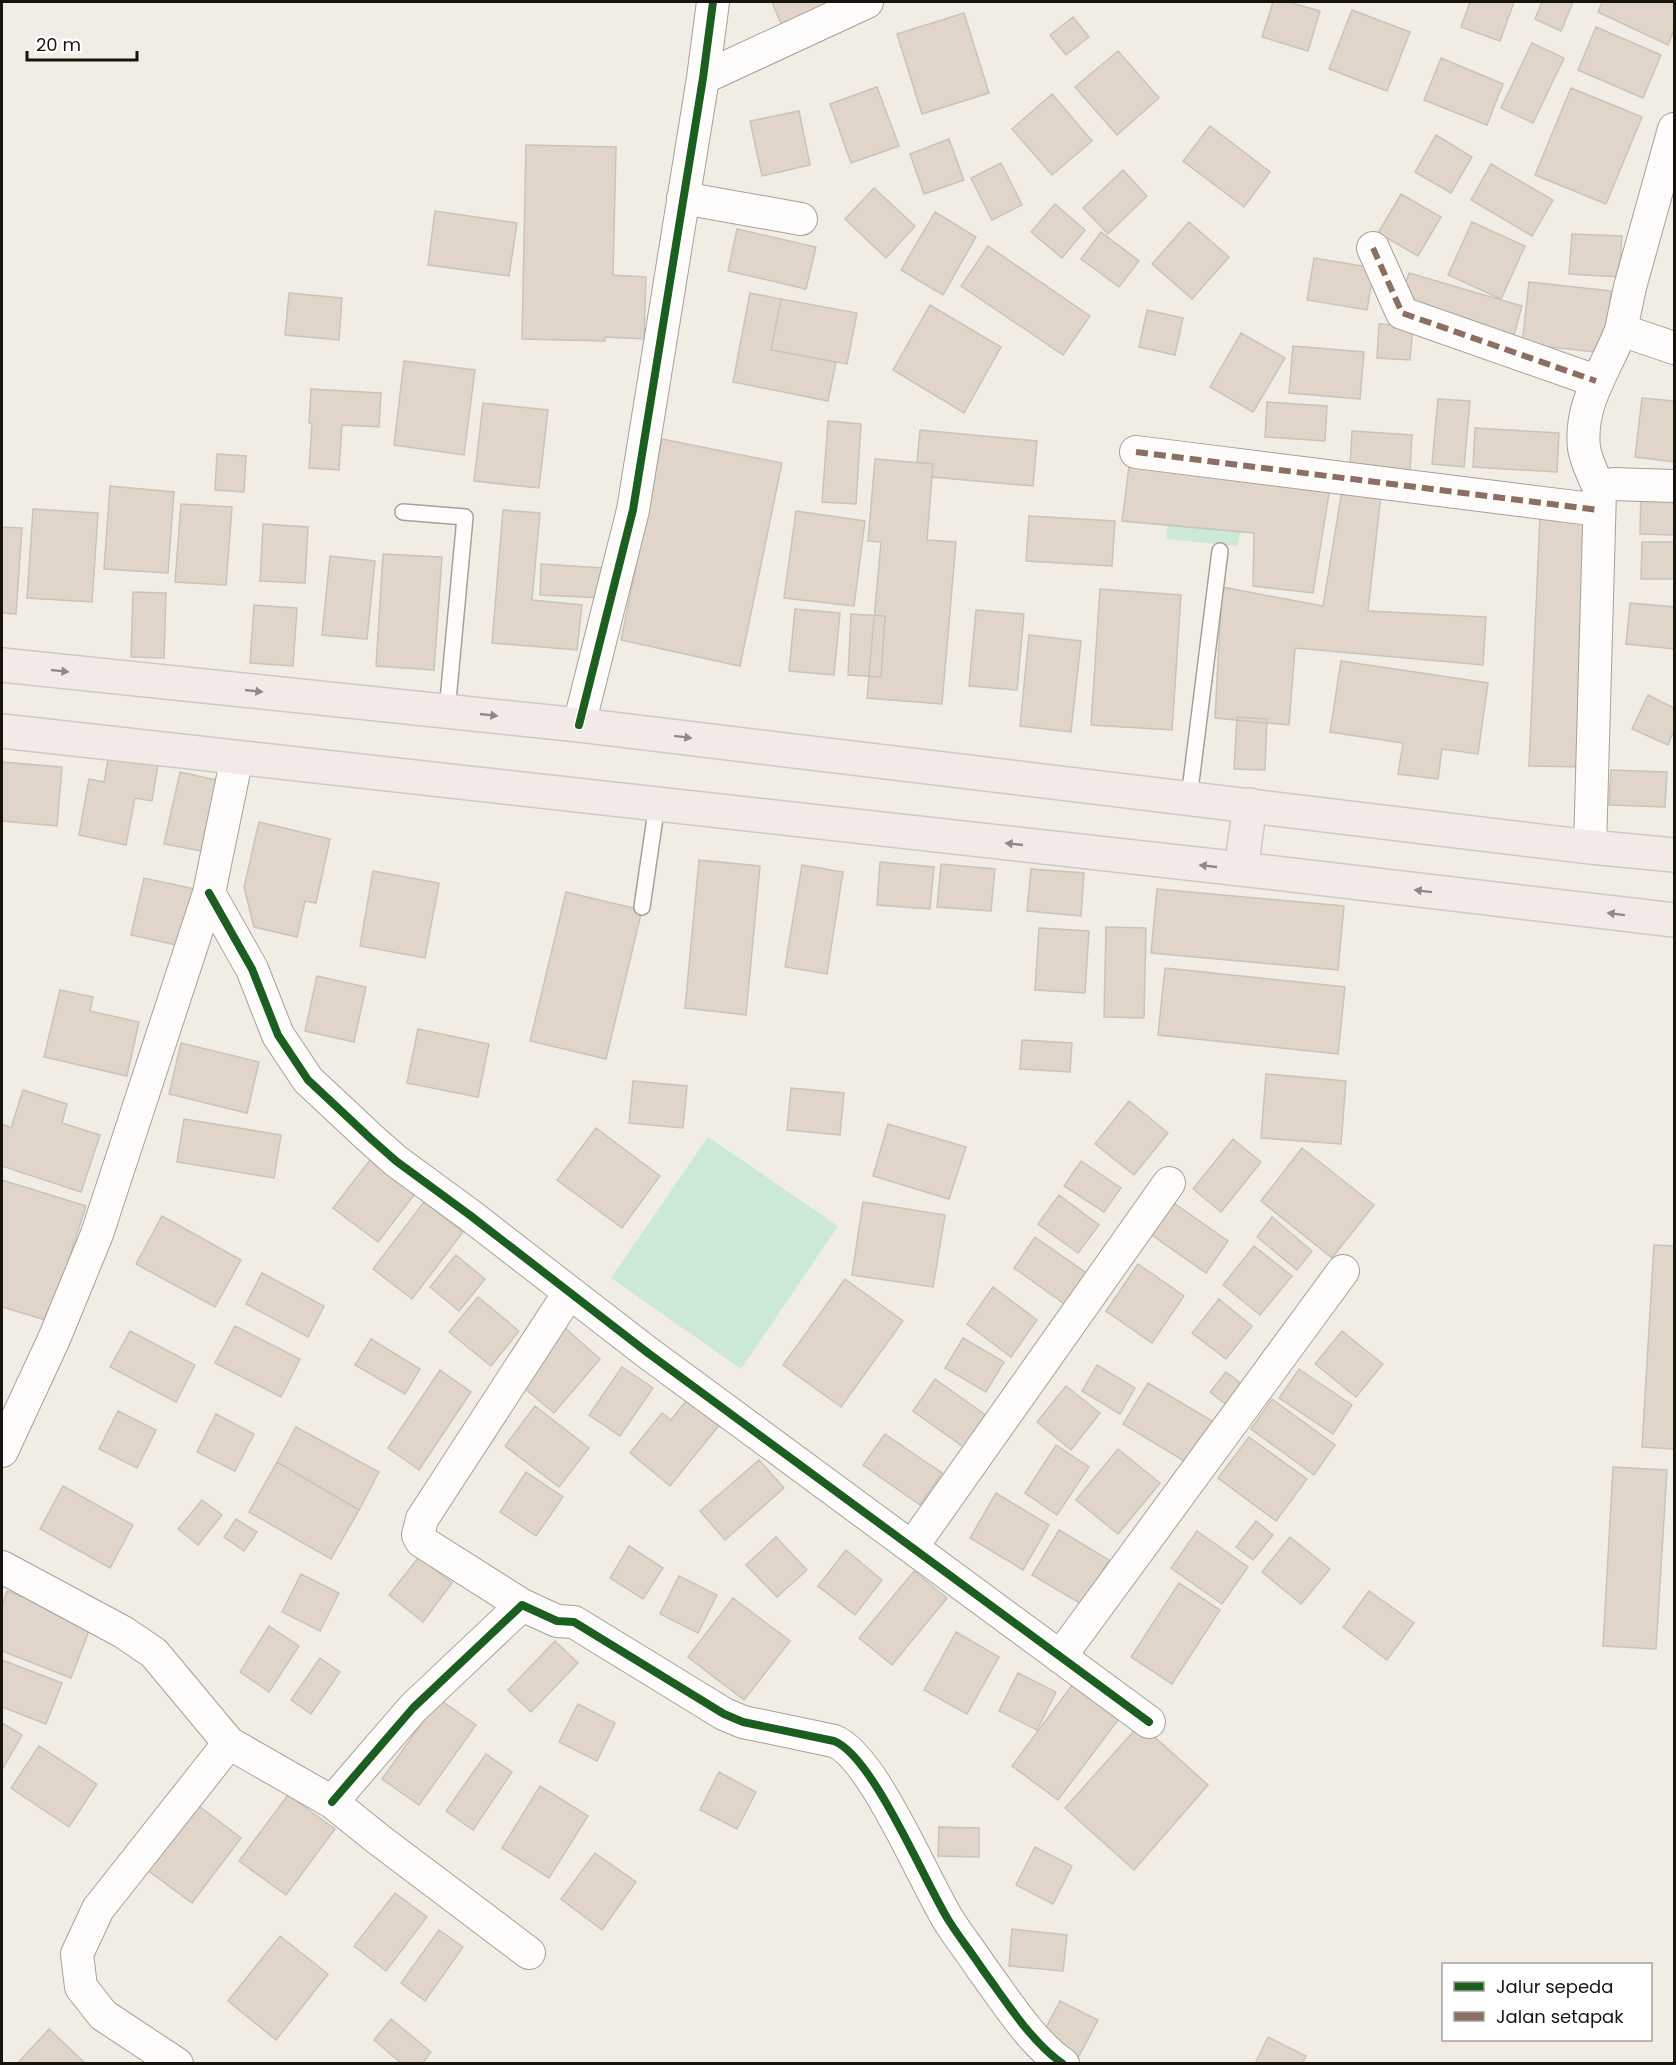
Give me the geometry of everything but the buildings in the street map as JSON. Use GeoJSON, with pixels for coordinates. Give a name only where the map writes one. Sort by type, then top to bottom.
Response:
{"type":"FeatureCollection","features":[{"type":"Feature","properties":{"kind":"highway"},"geometry":{"type":"LineString","coordinates":[[2,665],[579,725],[1590,847],[1674,855]]}},
{"type":"Feature","properties":{"kind":"highway"},"geometry":{"type":"LineString","coordinates":[[2,731],[1674,920]]}},
{"type":"Feature","properties":{"kind":"highway"},"geometry":{"type":"LineString","coordinates":[[1241,870],[1250,806]]}},
{"type":"Feature","properties":{"kind":"street"},"geometry":{"type":"LineString","coordinates":[[579,725],[633,510],[704,78],[713,2]]}},
{"type":"Feature","properties":{"kind":"street"},"geometry":{"type":"LineString","coordinates":[[704,78],[867,2]]}},
{"type":"Feature","properties":{"kind":"street"},"geometry":{"type":"LineString","coordinates":[[1600,500],[1584,449],[1584,420],[1596,381],[1615,347],[1621,330],[1630,287],[1674,129]]}},
{"type":"Feature","properties":{"kind":"street"},"geometry":{"type":"LineString","coordinates":[[683,198],[801,219]]}},
{"type":"Feature","properties":{"kind":"street"},"geometry":{"type":"LineString","coordinates":[[1373,248],[1402,313],[1596,381]]}},
{"type":"Feature","properties":{"kind":"street"},"geometry":{"type":"LineString","coordinates":[[1621,330],[1674,348]]}},
{"type":"Feature","properties":{"kind":"street"},"geometry":{"type":"LineString","coordinates":[[1136,452],[1600,500]]}},
{"type":"Feature","properties":{"kind":"street"},"geometry":{"type":"LineString","coordinates":[[1590,847],[1600,500],[1604,486],[1614,484],[1674,486]]}},
{"type":"Feature","properties":{"kind":"street"},"geometry":{"type":"LineString","coordinates":[[2,1451],[50,1349],[98,1234],[209,893],[237,757]]}},
{"type":"Feature","properties":{"kind":"street"},"geometry":{"type":"LineString","coordinates":[[209,893],[252,969],[278,1035],[308,1080],[396,1161],[648,1353],[1149,1722]]}},
{"type":"Feature","properties":{"kind":"street"},"geometry":{"type":"LineString","coordinates":[[912,1547],[1169,1183]]}},
{"type":"Feature","properties":{"kind":"street"},"geometry":{"type":"LineString","coordinates":[[1060,1657],[1343,1271]]}},
{"type":"Feature","properties":{"kind":"street"},"geometry":{"type":"LineString","coordinates":[[569,1293],[422,1519],[418,1535],[421,1541],[522,1605],[557,1621],[574,1622],[724,1714],[743,1722],[845,1745],[868,1773],[949,1921],[1003,1997],[1047,2053],[1063,2064]]}},
{"type":"Feature","properties":{"kind":"street"},"geometry":{"type":"LineString","coordinates":[[2,1567],[123,1632],[154,1653],[229,1743],[332,1802],[529,1953]]}},
{"type":"Feature","properties":{"kind":"street"},"geometry":{"type":"LineString","coordinates":[[332,1802],[413,1708],[522,1605]]}},
{"type":"Feature","properties":{"kind":"street"},"geometry":{"type":"LineString","coordinates":[[177,2064],[103,2015],[81,1987],[77,1954],[98,1909],[229,1743]]}},
{"type":"Feature","properties":{"kind":"lane"},"geometry":{"type":"LineString","coordinates":[[403,512],[465,517],[447,711]]}},
{"type":"Feature","properties":{"kind":"lane"},"geometry":{"type":"LineString","coordinates":[[1189,798],[1220,551]]}},
{"type":"Feature","properties":{"kind":"lane"},"geometry":{"type":"LineString","coordinates":[[642,907],[657,804]]}},
{"type":"Feature","properties":{"kind":"green space"},"geometry":{"type":"Polygon","coordinates":[[[1169,510],[1242,518],[1238,546],[1166,539],[1169,510]]]}},
{"type":"Feature","properties":{"kind":"green space"},"geometry":{"type":"Polygon","coordinates":[[[708,1137],[838,1226],[741,1369],[611,1278],[708,1137]]]}},
{"type":"Feature","properties":{"kind":"marked path"},"geometry":{"type":"LineString","coordinates":[[1373,248],[1402,313],[1596,381]]}},
{"type":"Feature","properties":{"kind":"marked path"},"geometry":{"type":"LineString","coordinates":[[1136,452],[1599,510]]}},
{"type":"Feature","properties":{"kind":"cycle path"},"geometry":{"type":"LineString","coordinates":[[579,725],[633,510],[703,78],[713,2]]}},
{"type":"Feature","properties":{"kind":"cycle path"},"geometry":{"type":"LineString","coordinates":[[209,893],[252,969],[278,1035],[308,1080],[396,1161],[648,1353],[1149,1722]]}},
{"type":"Feature","properties":{"kind":"cycle path"},"geometry":{"type":"LineString","coordinates":[[332,1802],[413,1708],[522,1605],[557,1621],[574,1622],[724,1714],[743,1722],[834,1741],[849,1751],[881,1794],[957,1933],[1020,2020],[1040,2044],[1063,2064]]}}]}
